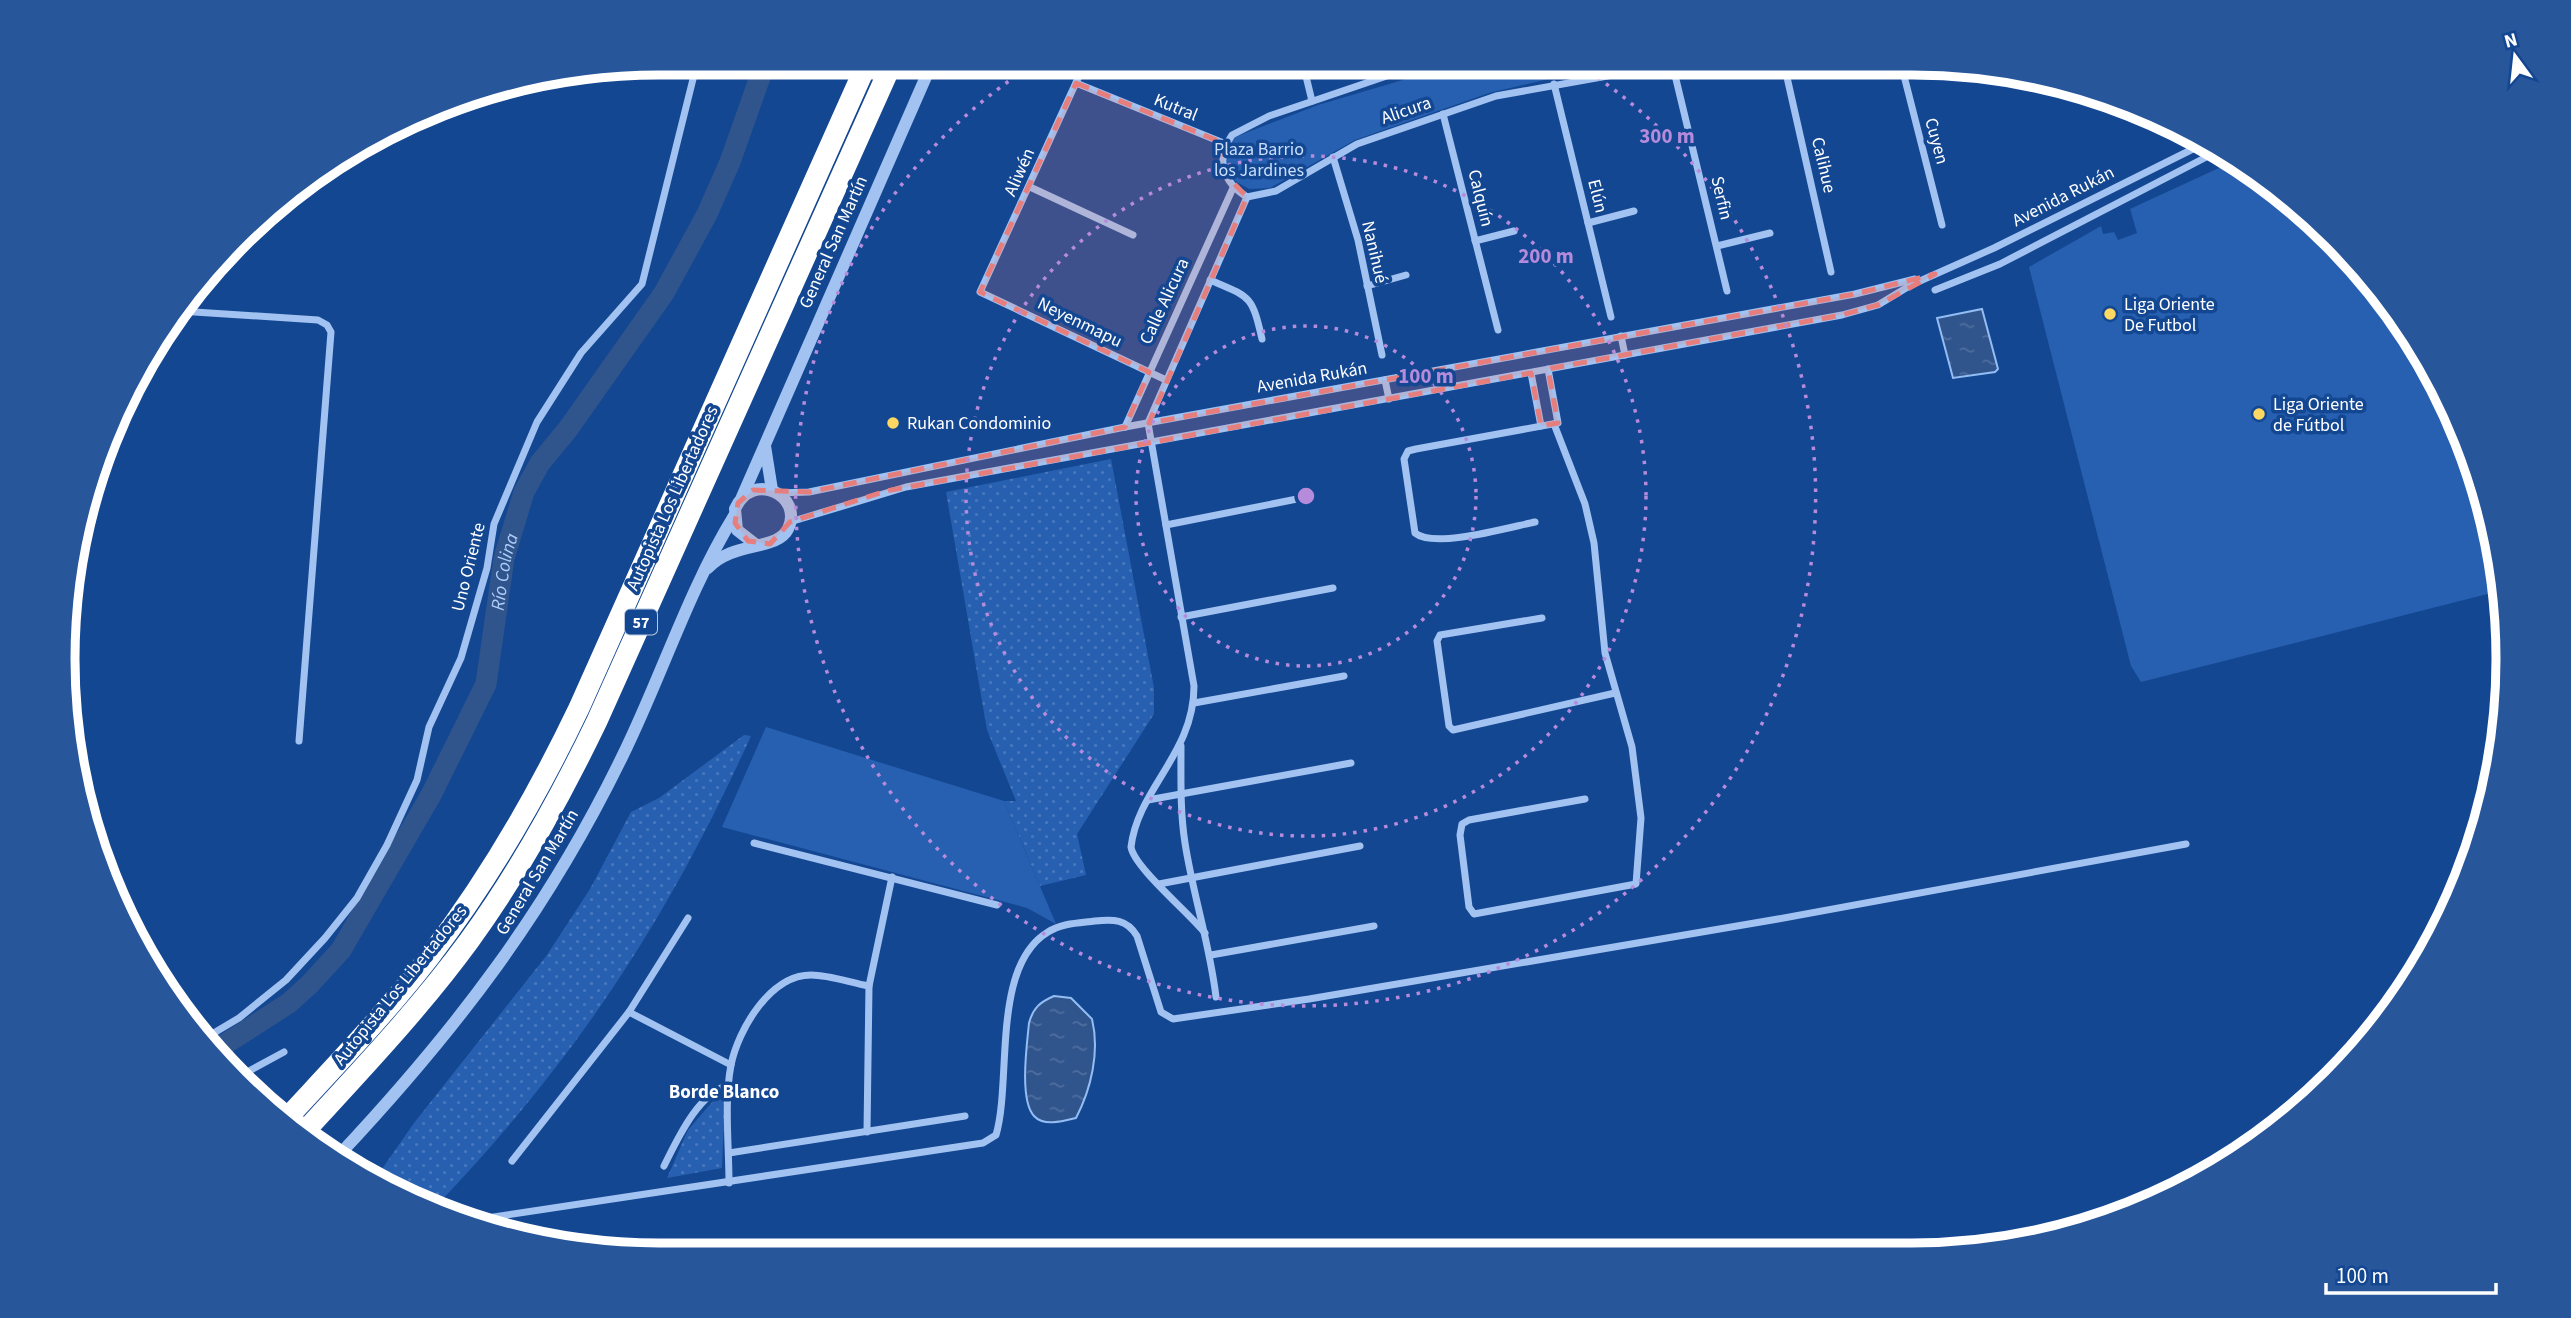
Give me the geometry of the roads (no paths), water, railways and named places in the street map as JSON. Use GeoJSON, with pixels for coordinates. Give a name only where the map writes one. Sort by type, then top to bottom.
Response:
{"type":"FeatureCollection","features":[{"type":"Feature","properties":{"kind":"highway","name":"Autopista Los Libertadores"},"geometry":{"type":"LineString","coordinates":[[292,1112],[373,1024],[429,957],[474,896],[534,797],[579,708],[862,75]]}},
{"type":"Feature","properties":{"kind":"highway","name":"Autopista Los Libertadores"},"geometry":{"type":"LineString","coordinates":[[310,1126],[449,968],[505,888],[545,822],[597,721],[887,75]]}},
{"type":"Feature","properties":{"kind":"street","name":"Uno Oriente"},"geometry":{"type":"LineString","coordinates":[[212,1034],[239,1018],[302,963],[357,898],[387,845],[416,780],[429,727],[461,658],[487,568],[494,524],[537,422],[581,353],[642,284],[694,75]]}},
{"type":"Feature","properties":{"kind":"street","name":"General San Martín"},"geometry":{"type":"LineString","coordinates":[[742,497],[766,435],[927,75]]}},
{"type":"Feature","properties":{"kind":"street","name":"Aliwén"},"geometry":{"type":"LineString","coordinates":[[981,292],[1080,75]]}},
{"type":"Feature","properties":{"kind":"street"},"geometry":{"type":"LineString","coordinates":[[1306,75],[1312,101]]}},
{"type":"Feature","properties":{"kind":"street"},"geometry":{"type":"LineString","coordinates":[[1247,197],[1233,188],[1223,172],[1226,144],[1245,125],[1389,75]]}},
{"type":"Feature","properties":{"kind":"street","name":"Alicura"},"geometry":{"type":"LineString","coordinates":[[1247,197],[1276,191],[1334,157],[1392,130],[1496,96],[1553,84],[1637,75]]}},
{"type":"Feature","properties":{"kind":"street","name":"Serfin"},"geometry":{"type":"LineString","coordinates":[[1675,75],[1727,291]]}},
{"type":"Feature","properties":{"kind":"street","name":"Calihue"},"geometry":{"type":"LineString","coordinates":[[1786,75],[1831,272]]}},
{"type":"Feature","properties":{"kind":"street","name":"Cuyen"},"geometry":{"type":"LineString","coordinates":[[1904,75],[1942,225]]}},
{"type":"Feature","properties":{"kind":"street","name":"Kutral"},"geometry":{"type":"LineString","coordinates":[[1076,83],[1226,144]]}},
{"type":"Feature","properties":{"kind":"street","name":"Elún"},"geometry":{"type":"LineString","coordinates":[[1553,84],[1611,317]]}},
{"type":"Feature","properties":{"kind":"street","name":"Calquín"},"geometry":{"type":"LineString","coordinates":[[1443,114],[1498,330]]}},
{"type":"Feature","properties":{"kind":"street","name":"Avenida Rukán"},"geometry":{"type":"LineString","coordinates":[[790,522],[886,491],[1842,315],[1878,305],[1934,274],[1994,248],[2195,148]]}},
{"type":"Feature","properties":{"kind":"street"},"geometry":{"type":"LineString","coordinates":[[1935,290],[2000,264],[2208,156]]}},
{"type":"Feature","properties":{"kind":"street","name":"Nanihué"},"geometry":{"type":"LineString","coordinates":[[1334,157],[1382,355]]}},
{"type":"Feature","properties":{"kind":"street"},"geometry":{"type":"LineString","coordinates":[[1030,187],[1133,234]]}},
{"type":"Feature","properties":{"kind":"street","name":"Calle Alicura"},"geometry":{"type":"LineString","coordinates":[[1125,427],[1233,188]]}},
{"type":"Feature","properties":{"kind":"street","name":"Calle Alicura"},"geometry":{"type":"LineString","coordinates":[[1148,423],[1247,197]]}},
{"type":"Feature","properties":{"kind":"street"},"geometry":{"type":"LineString","coordinates":[[1588,223],[1634,211]]}},
{"type":"Feature","properties":{"kind":"street"},"geometry":{"type":"LineString","coordinates":[[1475,241],[1514,231]]}},
{"type":"Feature","properties":{"kind":"street"},"geometry":{"type":"LineString","coordinates":[[1717,246],[1770,233]]}},
{"type":"Feature","properties":{"kind":"street","name":"Avenida Rukán"},"geometry":{"type":"LineString","coordinates":[[775,492],[809,492],[1125,427],[1856,294],[1934,274]]}},
{"type":"Feature","properties":{"kind":"street"},"geometry":{"type":"LineString","coordinates":[[1367,286],[1406,275]]}},
{"type":"Feature","properties":{"kind":"street"},"geometry":{"type":"LineString","coordinates":[[1210,280],[1247,296],[1255,310],[1262,339]]}},
{"type":"Feature","properties":{"kind":"street","name":"Neyenmapu"},"geometry":{"type":"LineString","coordinates":[[981,292],[1167,380]]}},
{"type":"Feature","properties":{"kind":"street"},"geometry":{"type":"LineString","coordinates":[[190,313],[317,320],[327,325],[331,332],[299,741]]}},
{"type":"Feature","properties":{"kind":"street"},"geometry":{"type":"LineString","coordinates":[[1621,336],[1625,355]]}},
{"type":"Feature","properties":{"kind":"street"},"geometry":{"type":"LineString","coordinates":[[1548,369],[1556,423],[1574,469],[1594,543],[1601,628],[1615,693],[1632,747],[1638,785],[1641,818],[1640,862],[1636,884],[1474,914],[1469,907],[1460,835],[1462,824],[1469,820],[1585,799]]}},
{"type":"Feature","properties":{"kind":"street"},"geometry":{"type":"LineString","coordinates":[[1531,373],[1541,426]]}},
{"type":"Feature","properties":{"kind":"street"},"geometry":{"type":"LineString","coordinates":[[1385,380],[1389,399]]}},
{"type":"Feature","properties":{"kind":"street"},"geometry":{"type":"LineString","coordinates":[[1148,423],[1194,686],[1194,703],[1181,746],[1149,800],[1131,847],[1139,866],[1205,933]]}},
{"type":"Feature","properties":{"kind":"street"},"geometry":{"type":"LineString","coordinates":[[1535,522],[1441,540],[1421,538],[1415,533],[1404,459],[1408,451],[1416,449],[1556,423]]}},
{"type":"Feature","properties":{"kind":"street","name":"General San Martín"},"geometry":{"type":"LineString","coordinates":[[766,435],[765,459],[775,492]]}},
{"type":"Feature","properties":{"kind":"street"},"geometry":{"type":"LineString","coordinates":[[972,459],[975,474]]}},
{"type":"Feature","properties":{"kind":"street"},"geometry":{"type":"LineString","coordinates":[[705,571],[723,555],[755,544],[777,541],[790,522],[787,503],[775,492],[759,489],[742,497],[734,516],[737,530],[755,544]]}},
{"type":"Feature","properties":{"kind":"street"},"geometry":{"type":"LineString","coordinates":[[1166,525],[1312,496]]}},
{"type":"Feature","properties":{"kind":"street","name":"General San Martín"},"geometry":{"type":"LineString","coordinates":[[344,1150],[448,1034],[500,965],[551,888],[623,755],[705,571],[734,516]]}},
{"type":"Feature","properties":{"kind":"street"},"geometry":{"type":"LineString","coordinates":[[1181,617],[1333,588]]}},
{"type":"Feature","properties":{"kind":"street"},"geometry":{"type":"LineString","coordinates":[[1542,618],[1440,635],[1437,641],[1449,726],[1453,730],[1615,693]]}},
{"type":"Feature","properties":{"kind":"street"},"geometry":{"type":"LineString","coordinates":[[1194,703],[1344,676]]}},
{"type":"Feature","properties":{"kind":"street"},"geometry":{"type":"LineString","coordinates":[[1181,746],[1180,794],[1192,877],[1211,955],[1216,997]]}},
{"type":"Feature","properties":{"kind":"street"},"geometry":{"type":"LineString","coordinates":[[1149,800],[1351,763]]}},
{"type":"Feature","properties":{"kind":"street"},"geometry":{"type":"LineString","coordinates":[[754,843],[997,905]]}},
{"type":"Feature","properties":{"kind":"street"},"geometry":{"type":"LineString","coordinates":[[490,1218],[983,1143],[996,1135],[1000,1121],[1003,1042],[1024,956],[1039,938],[1066,924],[1112,919],[1129,926],[1137,936],[1161,1012],[1173,1019],[1751,923],[2186,844]]}},
{"type":"Feature","properties":{"kind":"street"},"geometry":{"type":"LineString","coordinates":[[1159,884],[1360,846]]}},
{"type":"Feature","properties":{"kind":"street"},"geometry":{"type":"LineString","coordinates":[[867,1132],[869,986],[892,877]]}},
{"type":"Feature","properties":{"kind":"street"},"geometry":{"type":"LineString","coordinates":[[512,1161],[629,1012],[688,918]]}},
{"type":"Feature","properties":{"kind":"street"},"geometry":{"type":"LineString","coordinates":[[1211,955],[1374,926]]}},
{"type":"Feature","properties":{"kind":"street"},"geometry":{"type":"LineString","coordinates":[[729,1183],[731,1065],[740,1037],[768,996],[788,980],[811,975],[869,986]]}},
{"type":"Feature","properties":{"kind":"street"},"geometry":{"type":"LineString","coordinates":[[629,1012],[731,1065]]}},
{"type":"Feature","properties":{"kind":"street"},"geometry":{"type":"LineString","coordinates":[[246,1072],[284,1052]]}},
{"type":"Feature","properties":{"kind":"street"},"geometry":{"type":"LineString","coordinates":[[664,1166],[684,1126],[717,1087],[730,1085]]}},
{"type":"Feature","properties":{"kind":"street"},"geometry":{"type":"LineString","coordinates":[[729,1153],[965,1116]]}},
{"type":"Feature","properties":{"kind":"water"},"geometry":{"type":"Polygon","coordinates":[[[1982,309],[1998,369],[1995,372],[1953,378],[1937,318],[1982,309]]]}},
{"type":"Feature","properties":{"kind":"water"},"geometry":{"type":"Polygon","coordinates":[[[1054,996],[1071,998],[1092,1019],[1095,1044],[1090,1083],[1076,1118],[1060,1122],[1043,1121],[1034,1116],[1029,1108],[1025,1085],[1029,1023],[1038,1006],[1054,996]]]}},
{"type":"Feature","properties":{"kind":"waterway","name":"Río Colina"},"geometry":{"type":"LineString","coordinates":[[222,1046],[289,1003],[341,950],[431,795],[486,684],[504,558],[524,492],[540,463],[568,429],[664,293],[707,214],[730,162],[761,75]]}},
{"type":"Feature","properties":{"kind":"place","name":"Liga Oriente De Futbol"},"geometry":{"type":"Point","coordinates":[2110,314]}},
{"type":"Feature","properties":{"kind":"place","name":"Liga Oriente de Fútbol"},"geometry":{"type":"Point","coordinates":[2259,414]}},
{"type":"Feature","properties":{"kind":"place","name":"Rukan Condominio"},"geometry":{"type":"Point","coordinates":[893,423]}},
{"type":"Feature","properties":{"kind":"district","name":"Borde Blanco"},"geometry":{"type":"Point","coordinates":[724,1091]}},
{"type":"Feature","properties":{"kind":"park label","name":"Plaza Barrio los Jardines"},"geometry":{"type":"Point","coordinates":[1259,159]}}]}
